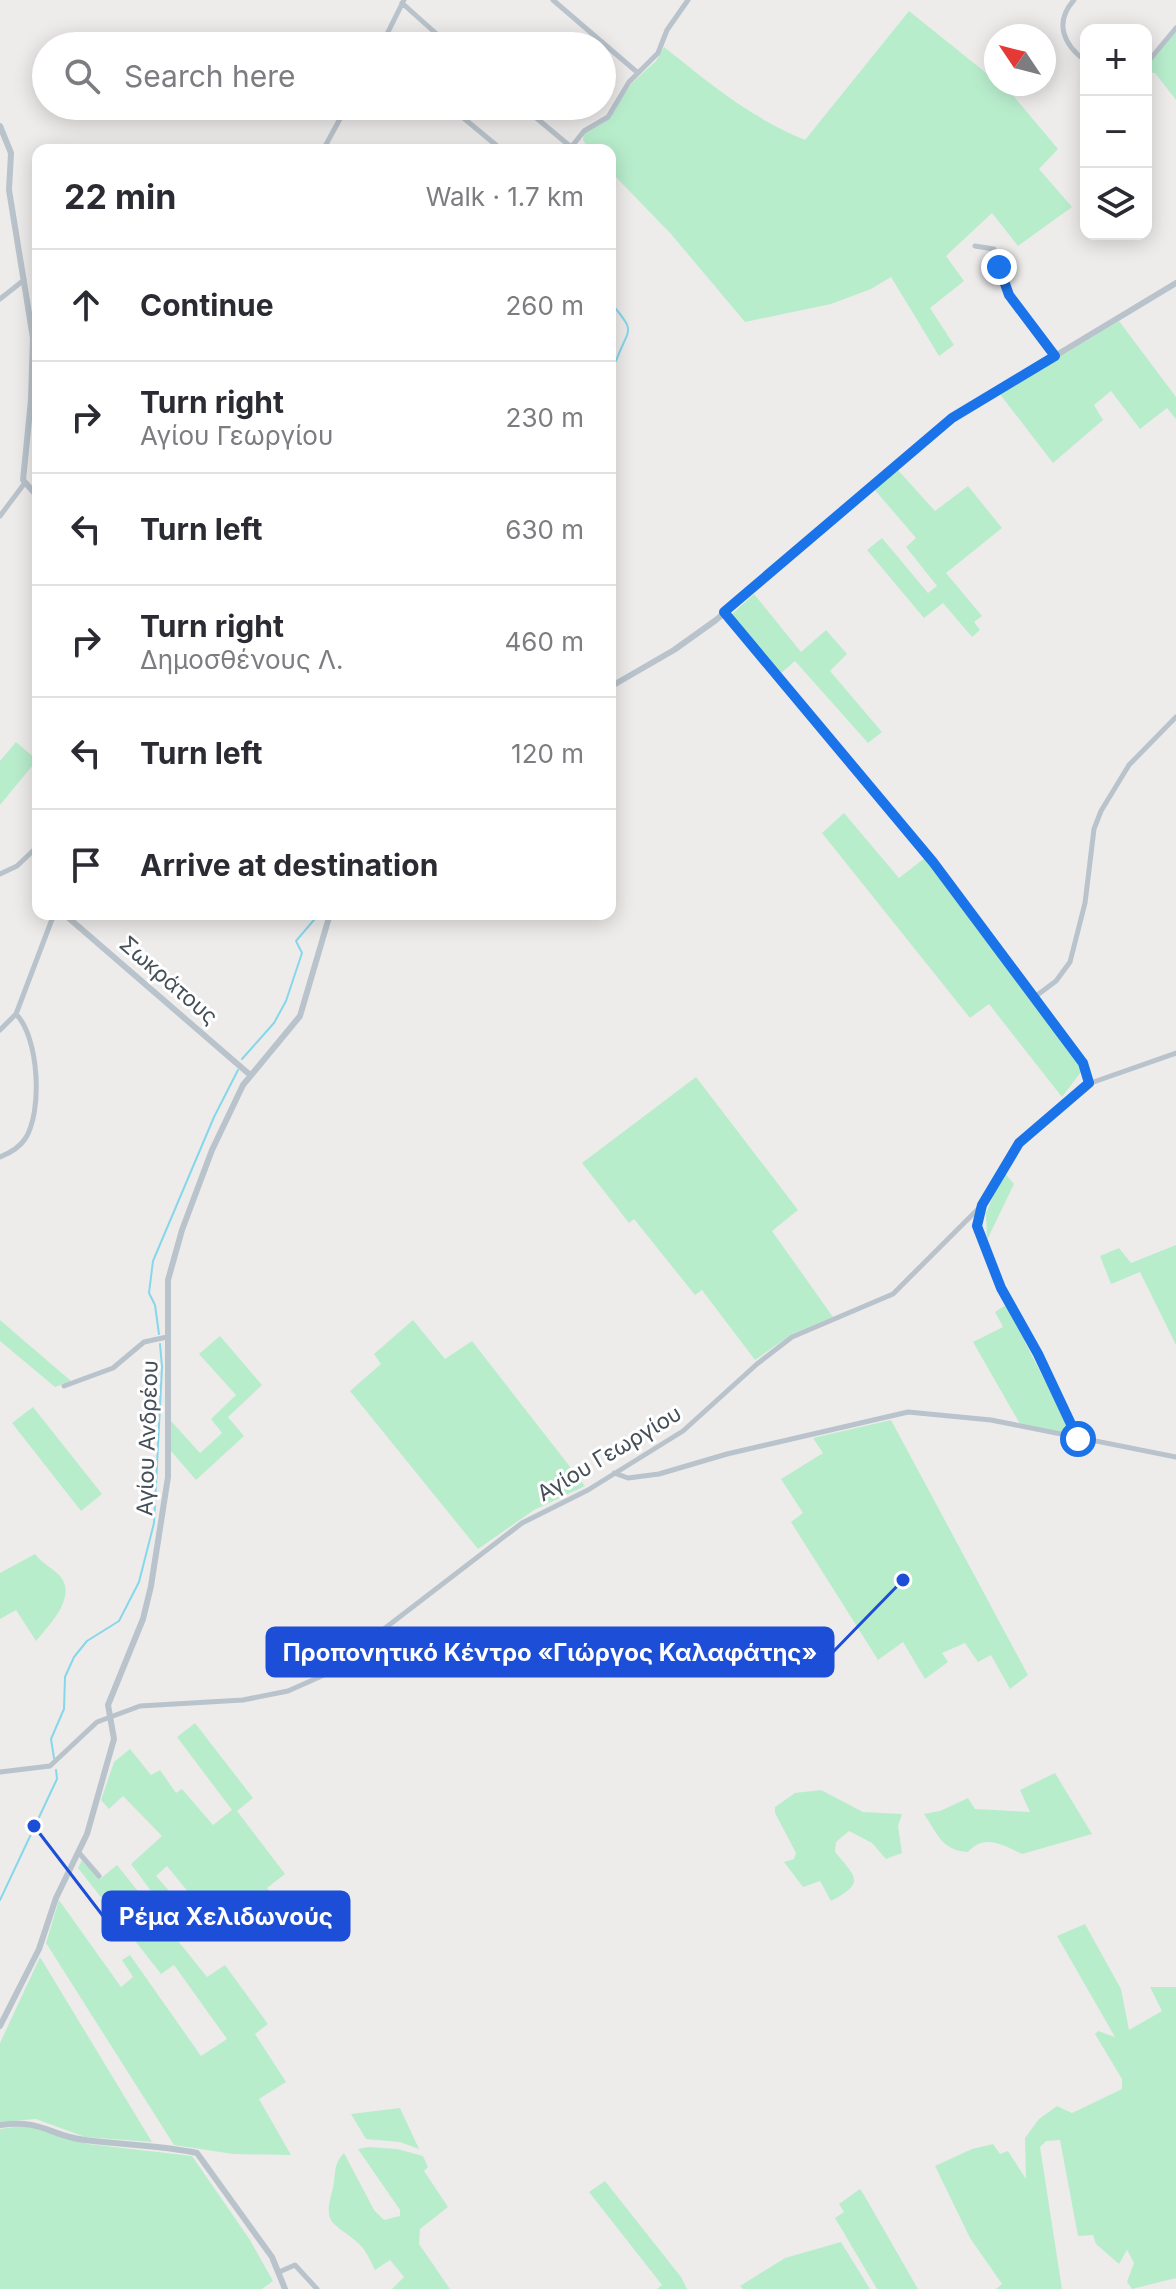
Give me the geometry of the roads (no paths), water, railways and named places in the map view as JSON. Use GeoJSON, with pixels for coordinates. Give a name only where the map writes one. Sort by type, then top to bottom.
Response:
{"type":"FeatureCollection","features":[{"type":"Feature","properties":{"kind":"street"},"geometry":{"type":"LineString","coordinates":[[553,0],[590,32]]}},
{"type":"Feature","properties":{"kind":"street"},"geometry":{"type":"LineString","coordinates":[[616,102],[621,92],[658,53],[667,30],[688,0]]}},
{"type":"Feature","properties":{"kind":"street"},"geometry":{"type":"LineString","coordinates":[[1074,0],[1063,15],[1062,30],[1066,40],[1080,55]]}},
{"type":"Feature","properties":{"kind":"street"},"geometry":{"type":"LineString","coordinates":[[388,32],[403,2],[435,32]]}},
{"type":"Feature","properties":{"kind":"street"},"geometry":{"type":"LineString","coordinates":[[1152,57],[1176,28]]}},
{"type":"Feature","properties":{"kind":"street"},"geometry":{"type":"LineString","coordinates":[[616,54],[638,73]]}},
{"type":"Feature","properties":{"kind":"street"},"geometry":{"type":"LineString","coordinates":[[326,144],[339,120]]}},
{"type":"Feature","properties":{"kind":"street"},"geometry":{"type":"LineString","coordinates":[[466,120],[495,144]]}},
{"type":"Feature","properties":{"kind":"street"},"geometry":{"type":"LineString","coordinates":[[538,120],[565,144]]}},
{"type":"Feature","properties":{"kind":"street"},"geometry":{"type":"LineString","coordinates":[[573,144],[584,131],[603,120]]}},
{"type":"Feature","properties":{"kind":"street"},"geometry":{"type":"LineString","coordinates":[[0,126],[11,153],[9,190],[24,280],[32,362]]}},
{"type":"Feature","properties":{"kind":"street"},"geometry":{"type":"LineString","coordinates":[[975,246],[994,249],[1009,295],[1055,356]]}},
{"type":"Feature","properties":{"kind":"street"},"geometry":{"type":"LineString","coordinates":[[0,299],[24,280]]}},
{"type":"Feature","properties":{"kind":"street"},"geometry":{"type":"LineString","coordinates":[[616,684],[674,650],[724,612],[952,418],[1176,283]]}},
{"type":"Feature","properties":{"kind":"street"},"geometry":{"type":"LineString","coordinates":[[0,516],[24,484],[32,384]]}},
{"type":"Feature","properties":{"kind":"street"},"geometry":{"type":"LineString","coordinates":[[24,484],[32,491]]}},
{"type":"Feature","properties":{"kind":"street"},"geometry":{"type":"LineString","coordinates":[[724,612],[924,850],[1077,1052],[1089,1083]]}},
{"type":"Feature","properties":{"kind":"street"},"geometry":{"type":"LineString","coordinates":[[1036,996],[1056,981],[1070,962],[1085,903],[1094,829],[1101,811],[1129,765],[1176,717]]}},
{"type":"Feature","properties":{"kind":"street"},"geometry":{"type":"LineString","coordinates":[[0,874],[17,866],[32,852]]}},
{"type":"Feature","properties":{"kind":"street"},"geometry":{"type":"LineString","coordinates":[[0,1030],[16,1014],[52,920]]}},
{"type":"Feature","properties":{"kind":"street","name":"Σωκράτους"},"geometry":{"type":"LineString","coordinates":[[71,920],[249,1074]]}},
{"type":"Feature","properties":{"kind":"street","name":"Αγίου Ανδρέου"},"geometry":{"type":"LineString","coordinates":[[0,2026],[39,1949],[56,1898],[80,1854],[114,1739],[108,1705],[143,1619],[161,1534],[168,1477],[168,1280],[182,1230],[228,1113],[249,1074],[288,1035],[300,1016],[328,920]]}},
{"type":"Feature","properties":{"kind":"street"},"geometry":{"type":"LineString","coordinates":[[0,1157],[22,1144],[34,1113],[32,1040],[27,1026],[16,1014]]}},
{"type":"Feature","properties":{"kind":"street","name":"Αγίου Γεωργίου"},"geometry":{"type":"LineString","coordinates":[[0,1772],[50,1766],[97,1722],[140,1706],[243,1700],[306,1685],[430,1598],[522,1523],[686,1429],[757,1364],[792,1337],[893,1294],[982,1205],[1019,1143],[1089,1083],[1176,1053]]}},
{"type":"Feature","properties":{"kind":"street"},"geometry":{"type":"LineString","coordinates":[[982,1205],[977,1226],[984,1248],[1078,1439]]}},
{"type":"Feature","properties":{"kind":"street"},"geometry":{"type":"LineString","coordinates":[[64,1386],[113,1368],[144,1342],[167,1337]]}},
{"type":"Feature","properties":{"kind":"street"},"geometry":{"type":"LineString","coordinates":[[614,1472],[628,1478],[659,1474],[727,1454],[908,1412],[991,1420],[1176,1457]]}},
{"type":"Feature","properties":{"kind":"street"},"geometry":{"type":"LineString","coordinates":[[80,1854],[99,1876]]}},
{"type":"Feature","properties":{"kind":"street"},"geometry":{"type":"LineString","coordinates":[[0,2125],[29,2123],[82,2140],[169,2147],[197,2153],[279,2272],[285,2289]]}},
{"type":"Feature","properties":{"kind":"street"},"geometry":{"type":"LineString","coordinates":[[279,2272],[295,2265],[317,2289]]}},
{"type":"Feature","properties":{"kind":"waterway"},"geometry":{"type":"LineString","coordinates":[[616,310],[628,331],[616,361]]}},
{"type":"Feature","properties":{"kind":"waterway"},"geometry":{"type":"LineString","coordinates":[[242,1059],[274,1023],[286,1001],[302,953],[296,941],[314,920]]}},
{"type":"Feature","properties":{"kind":"waterway"},"geometry":{"type":"LineString","coordinates":[[159,1334],[155,1305],[149,1293],[153,1261],[214,1117],[238,1070]]}},
{"type":"Feature","properties":{"kind":"waterway"},"geometry":{"type":"LineString","coordinates":[[54,1758],[51,1739],[64,1709],[65,1677],[74,1657],[87,1641],[119,1621],[139,1582],[154,1523],[162,1367],[160,1344]]}},
{"type":"Feature","properties":{"kind":"waterway"},"geometry":{"type":"LineString","coordinates":[[0,1900],[57,1779],[56,1770]]}},
{"type":"Feature","properties":{"kind":"place","name":"Προπονητικό Κέντρο «Γιώργος Καλαφάτης»"},"geometry":{"type":"Point","coordinates":[903,1580]}},
{"type":"Feature","properties":{"kind":"place","name":"Ρέμα Χελιδωνούς"},"geometry":{"type":"Point","coordinates":[34,1826]}}]}
